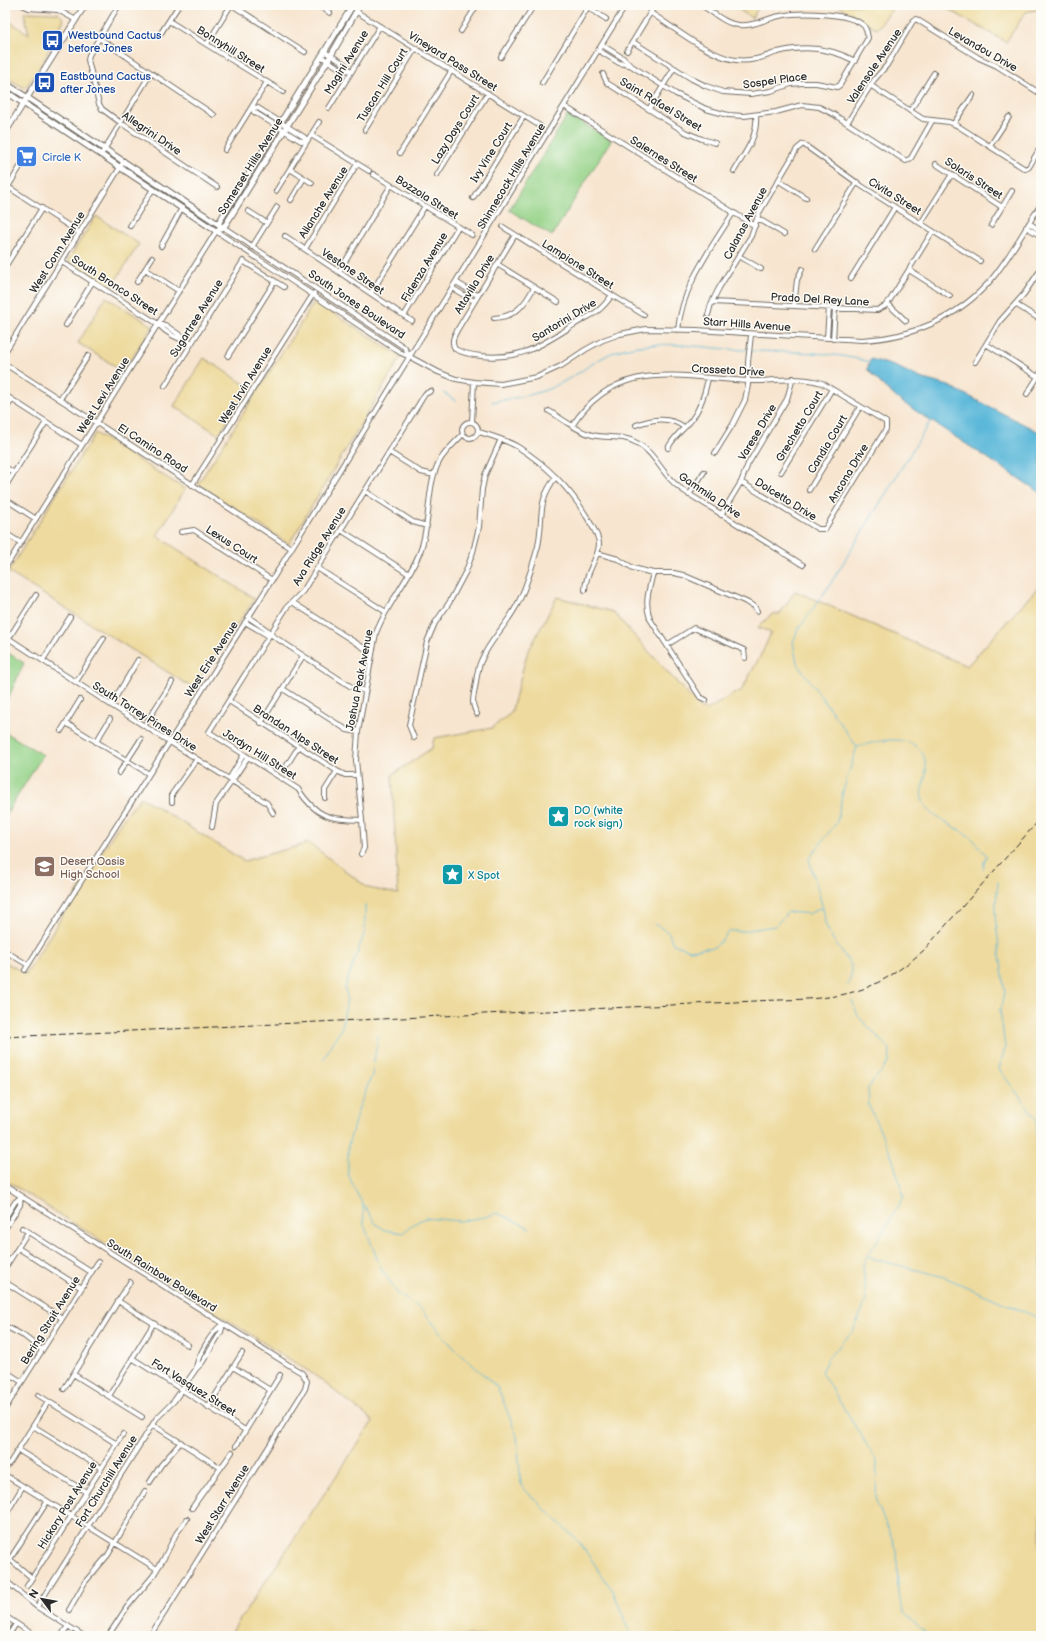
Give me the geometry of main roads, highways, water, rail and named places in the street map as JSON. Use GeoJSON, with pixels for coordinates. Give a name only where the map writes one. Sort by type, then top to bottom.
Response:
{"type":"FeatureCollection","features":[{"type":"Feature","properties":{"kind":"main road"},"geometry":{"type":"LineString","coordinates":[[5,133],[85,5]]}},
{"type":"Feature","properties":{"kind":"main road","name":"Somerset Hills Avenue"},"geometry":{"type":"LineString","coordinates":[[221,226],[353,5]]}},
{"type":"Feature","properties":{"kind":"main road","name":"Somerset Hills Avenue"},"geometry":{"type":"LineString","coordinates":[[216,231],[221,226],[285,128],[360,5]]}},
{"type":"Feature","properties":{"kind":"main road","name":"South Jones Boulevard"},"geometry":{"type":"LineString","coordinates":[[5,83],[221,226]]}},
{"type":"Feature","properties":{"kind":"main road","name":"South Jones Boulevard"},"geometry":{"type":"LineString","coordinates":[[5,91],[216,231]]}},
{"type":"Feature","properties":{"kind":"water"},"geometry":{"type":"Polygon","coordinates":[[[871,359],[897,367],[920,378],[949,386],[1041,433],[1041,493],[899,400],[867,369],[871,359]]]}},
{"type":"Feature","properties":{"kind":"waterway"},"geometry":{"type":"LineString","coordinates":[[492,402],[526,396],[551,388],[607,355],[630,348],[646,345],[680,345],[747,350]]}},
{"type":"Feature","properties":{"kind":"waterway"},"geometry":{"type":"LineString","coordinates":[[750,351],[826,354],[856,358],[870,362]]}},
{"type":"Feature","properties":{"kind":"waterway"},"geometry":{"type":"LineString","coordinates":[[444,393],[456,401]]}},
{"type":"Feature","properties":{"kind":"waterway"},"geometry":{"type":"LineString","coordinates":[[848,985],[852,972],[851,965],[831,937],[825,923],[824,912],[809,859],[837,822],[843,791],[857,747],[797,663],[793,642],[798,630],[829,586],[931,420]]}},
{"type":"Feature","properties":{"kind":"waterway"},"geometry":{"type":"LineString","coordinates":[[858,747],[879,741],[891,740],[912,743],[919,749],[924,758],[926,771],[921,795],[924,804],[937,817],[964,832],[974,840],[987,856],[983,869]]}},
{"type":"Feature","properties":{"kind":"waterway"},"geometry":{"type":"LineString","coordinates":[[998,882],[995,915],[1005,993],[1000,1009],[1005,1048],[999,1069],[1037,1120],[1036,1161],[1041,1176]]}},
{"type":"Feature","properties":{"kind":"waterway"},"geometry":{"type":"LineString","coordinates":[[323,1060],[342,1027],[347,998],[345,987],[365,931],[365,905]]}},
{"type":"Feature","properties":{"kind":"waterway"},"geometry":{"type":"LineString","coordinates":[[655,924],[669,933],[673,944],[690,950],[715,947],[730,931],[743,931],[775,926],[788,912],[809,914],[819,908],[823,910]]}},
{"type":"Feature","properties":{"kind":"waterway"},"geometry":{"type":"LineString","coordinates":[[852,1000],[858,1016],[890,1050],[889,1062],[868,1088],[869,1106],[892,1157],[904,1197],[867,1257],[944,1277],[1041,1319]]}},
{"type":"Feature","properties":{"kind":"waterway"},"geometry":{"type":"LineString","coordinates":[[378,1036],[372,1075],[358,1110],[348,1146],[348,1174],[358,1196],[376,1224],[385,1230],[403,1233],[415,1223],[425,1218],[460,1221],[485,1217],[497,1213],[530,1228]]}},
{"type":"Feature","properties":{"kind":"waterway"},"geometry":{"type":"LineString","coordinates":[[363,1204],[364,1225],[381,1268],[398,1294],[421,1309],[453,1347],[498,1388],[517,1436],[521,1486],[580,1543],[613,1591],[631,1636]]}},
{"type":"Feature","properties":{"kind":"waterway"},"geometry":{"type":"LineString","coordinates":[[867,1257],[863,1264],[866,1301],[853,1331],[828,1358],[821,1372],[877,1461],[876,1501],[897,1550],[898,1595],[904,1613],[929,1636]]}},
{"type":"Feature","properties":{"kind":"railway"},"geometry":{"type":"LineString","coordinates":[[5,1037],[804,999],[841,995],[863,989],[881,981],[899,970],[923,951],[1041,818]]}},
{"type":"Feature","properties":{"kind":"place","name":"Westbound Cactus before Jones"},"geometry":{"type":"Point","coordinates":[52,41]}},
{"type":"Feature","properties":{"kind":"place","name":"Eastbound Cactus after Jones"},"geometry":{"type":"Point","coordinates":[44,82]}},
{"type":"Feature","properties":{"kind":"place","name":"Circle K"},"geometry":{"type":"Point","coordinates":[26,157]}},
{"type":"Feature","properties":{"kind":"place","name":"DO (white rock sign)"},"geometry":{"type":"Point","coordinates":[559,816]}},
{"type":"Feature","properties":{"kind":"place","name":"Desert Oasis High School"},"geometry":{"type":"Point","coordinates":[45,867]}},
{"type":"Feature","properties":{"kind":"place","name":"X Spot"},"geometry":{"type":"Point","coordinates":[453,875]}}]}
